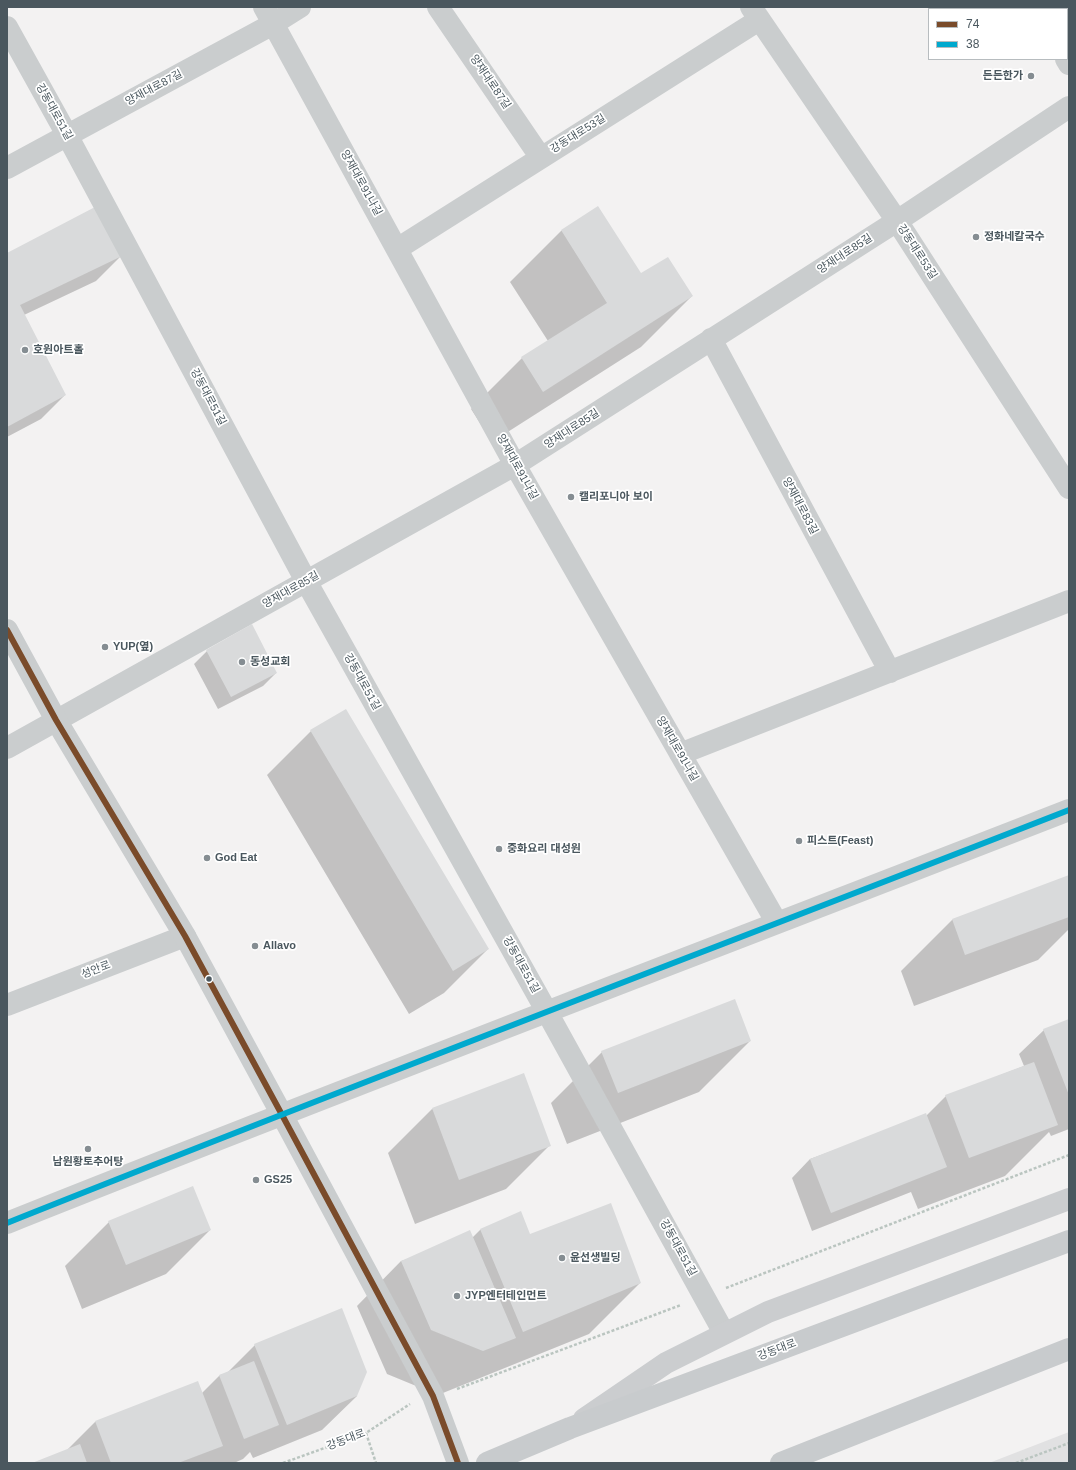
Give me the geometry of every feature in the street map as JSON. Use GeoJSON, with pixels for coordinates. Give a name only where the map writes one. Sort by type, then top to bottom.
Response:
{"type":"FeatureCollection","features":[{"type":"Feature","properties":{"kind":"main road"},"geometry":{"type":"LineString","coordinates":[[570,1428],[666,1363],[768,1312],[1069,1200]]}},
{"type":"Feature","properties":{"kind":"main road","name":"강동대로"},"geometry":{"type":"LineString","coordinates":[[487,1463],[570,1428],[1069,1241]]}},
{"type":"Feature","properties":{"kind":"main road"},"geometry":{"type":"LineString","coordinates":[[781,1463],[1069,1350]]}},
{"type":"Feature","properties":{"kind":"street","name":"양재대로87길"},"geometry":{"type":"LineString","coordinates":[[7,168],[67,135],[269,16],[300,7]]}},
{"type":"Feature","properties":{"kind":"street","name":"양재대로87길"},"geometry":{"type":"LineString","coordinates":[[438,7],[541,158]]}},
{"type":"Feature","properties":{"kind":"street","name":"강동대로53길"},"geometry":{"type":"LineString","coordinates":[[397,249],[541,158],[755,13],[897,221],[1069,488]]}},
{"type":"Feature","properties":{"kind":"street","name":"양재대로91나길"},"geometry":{"type":"LineString","coordinates":[[269,16],[515,465],[777,923]]}},
{"type":"Feature","properties":{"kind":"street","name":"강동대로51길"},"geometry":{"type":"LineString","coordinates":[[7,27],[67,135],[306,582],[547,1012],[705,1296],[724,1333]]}},
{"type":"Feature","properties":{"kind":"street","name":"양재대로85길"},"geometry":{"type":"LineString","coordinates":[[7,748],[515,465],[897,221],[1069,107]]}},
{"type":"Feature","properties":{"kind":"street","name":"양재대로83길"},"geometry":{"type":"LineString","coordinates":[[711,339],[890,672]]}},
{"type":"Feature","properties":{"kind":"street"},"geometry":{"type":"LineString","coordinates":[[680,754],[1069,601]]}},
{"type":"Feature","properties":{"kind":"street"},"geometry":{"type":"LineString","coordinates":[[7,630],[56,720],[185,936],[281,1113],[433,1396],[458,1463]]}},
{"type":"Feature","properties":{"kind":"street"},"geometry":{"type":"LineString","coordinates":[[7,1223],[281,1113],[1069,810]]}},
{"type":"Feature","properties":{"kind":"street","name":"성안로"},"geometry":{"type":"LineString","coordinates":[[7,1005],[185,936]]}},
{"type":"Feature","properties":{"kind":"path"},"geometry":{"type":"LineString","coordinates":[[463,1387],[705,1296],[1069,1155]]}},
{"type":"Feature","properties":{"kind":"path","name":"강동대로"},"geometry":{"type":"LineString","coordinates":[[283,1463],[366,1433],[405,1406]]}},
{"type":"Feature","properties":{"kind":"path"},"geometry":{"type":"LineString","coordinates":[[366,1433],[376,1463]]}},
{"type":"Feature","properties":{"kind":"path"},"geometry":{"type":"LineString","coordinates":[[1016,1463],[1069,1443]]}},
{"type":"Feature","properties":{"kind":"shaded area"},"geometry":{"type":"Polygon","coordinates":[[[1069,1432],[1069,1463],[989,1463],[1069,1432]]]}},
{"type":"Feature","properties":{"kind":"building"},"geometry":{"type":"Polygon","coordinates":[[[598,206],[641,273],[668,257],[693,296],[543,392],[521,357],[607,303],[561,230],[598,206]]]}},
{"type":"Feature","properties":{"kind":"building","name":"호원아트홀"},"geometry":{"type":"Polygon","coordinates":[[[95,207],[122,256],[20,305],[66,395],[7,427],[7,253],[95,207]]]}},
{"type":"Feature","properties":{"kind":"building","name":"동성교회"},"geometry":{"type":"Polygon","coordinates":[[[252,624],[277,673],[231,697],[206,650],[252,624]]]}},
{"type":"Feature","properties":{"kind":"building"},"geometry":{"type":"Polygon","coordinates":[[[346,709],[489,949],[453,971],[310,730],[346,709]]]}},
{"type":"Feature","properties":{"kind":"building"},"geometry":{"type":"Polygon","coordinates":[[[1069,875],[1069,917],[965,955],[952,919],[1069,875]]]}},
{"type":"Feature","properties":{"kind":"building"},"geometry":{"type":"Polygon","coordinates":[[[735,999],[751,1041],[618,1093],[601,1051],[735,999]]]}},
{"type":"Feature","properties":{"kind":"building"},"geometry":{"type":"Polygon","coordinates":[[[1069,1019],[1069,1095],[1043,1029],[1069,1019]]]}},
{"type":"Feature","properties":{"kind":"building"},"geometry":{"type":"Polygon","coordinates":[[[1034,1062],[1058,1125],[969,1158],[945,1095],[1034,1062]]]}},
{"type":"Feature","properties":{"kind":"building"},"geometry":{"type":"Polygon","coordinates":[[[524,1073],[551,1146],[459,1180],[432,1108],[524,1073]]]}},
{"type":"Feature","properties":{"kind":"building"},"geometry":{"type":"Polygon","coordinates":[[[926,1113],[947,1167],[831,1213],[810,1159],[926,1113]]]}},
{"type":"Feature","properties":{"kind":"building"},"geometry":{"type":"Polygon","coordinates":[[[193,1186],[211,1230],[126,1265],[108,1221],[193,1186]]]}},
{"type":"Feature","properties":{"kind":"building","name":"윤선생빌딩"},"geometry":{"type":"Polygon","coordinates":[[[611,1203],[641,1283],[523,1332],[480,1229],[521,1211],[530,1234],[611,1203]]]}},
{"type":"Feature","properties":{"kind":"building","name":"JYP엔터테인먼트"},"geometry":{"type":"Polygon","coordinates":[[[470,1230],[516,1338],[483,1351],[431,1330],[401,1261],[470,1230]]]}},
{"type":"Feature","properties":{"kind":"building"},"geometry":{"type":"Polygon","coordinates":[[[342,1308],[367,1372],[357,1396],[287,1425],[254,1344],[342,1308]]]}},
{"type":"Feature","properties":{"kind":"building"},"geometry":{"type":"Polygon","coordinates":[[[254,1361],[279,1425],[244,1439],[219,1375],[254,1361]]]}},
{"type":"Feature","properties":{"kind":"building"},"geometry":{"type":"Polygon","coordinates":[[[198,1381],[223,1446],[178,1463],[111,1463],[95,1421],[198,1381]]]}},
{"type":"Feature","properties":{"kind":"building"},"geometry":{"type":"Polygon","coordinates":[[[80,1444],[87,1463],[32,1463],[80,1444]]]}},
{"type":"Feature","properties":{"kind":"transit line","name":"74"},"geometry":{"type":"LineString","coordinates":[[7,630],[56,720],[185,936],[281,1113],[433,1396],[458,1463]]}},
{"type":"Feature","properties":{"kind":"transit line","name":"38"},"geometry":{"type":"LineString","coordinates":[[7,1223],[139,1170],[1069,810]]}},
{"type":"Feature","properties":{"kind":"place","name":"든든한가"},"geometry":{"type":"Point","coordinates":[1031,76]}},
{"type":"Feature","properties":{"kind":"place","name":"정화네칼국수"},"geometry":{"type":"Point","coordinates":[976,237]}},
{"type":"Feature","properties":{"kind":"place","name":"호원아트홀"},"geometry":{"type":"Point","coordinates":[25,350]}},
{"type":"Feature","properties":{"kind":"place","name":"캘리포니아 보이"},"geometry":{"type":"Point","coordinates":[571,497]}},
{"type":"Feature","properties":{"kind":"place","name":"YUP(옆)"},"geometry":{"type":"Point","coordinates":[105,647]}},
{"type":"Feature","properties":{"kind":"place","name":"동성교회"},"geometry":{"type":"Point","coordinates":[242,662]}},
{"type":"Feature","properties":{"kind":"place","name":"피스트(Feast)"},"geometry":{"type":"Point","coordinates":[799,841]}},
{"type":"Feature","properties":{"kind":"place","name":"중화요리 대성원"},"geometry":{"type":"Point","coordinates":[499,849]}},
{"type":"Feature","properties":{"kind":"place","name":"God Eat"},"geometry":{"type":"Point","coordinates":[207,858]}},
{"type":"Feature","properties":{"kind":"place","name":"Allavo"},"geometry":{"type":"Point","coordinates":[255,946]}},
{"type":"Feature","properties":{"kind":"place","name":"남원황토추어탕"},"geometry":{"type":"Point","coordinates":[88,1149]}},
{"type":"Feature","properties":{"kind":"place","name":"GS25"},"geometry":{"type":"Point","coordinates":[256,1180]}},
{"type":"Feature","properties":{"kind":"place","name":"윤선생빌딩"},"geometry":{"type":"Point","coordinates":[562,1258]}},
{"type":"Feature","properties":{"kind":"place","name":"JYP엔터테인먼트"},"geometry":{"type":"Point","coordinates":[457,1296]}}]}
